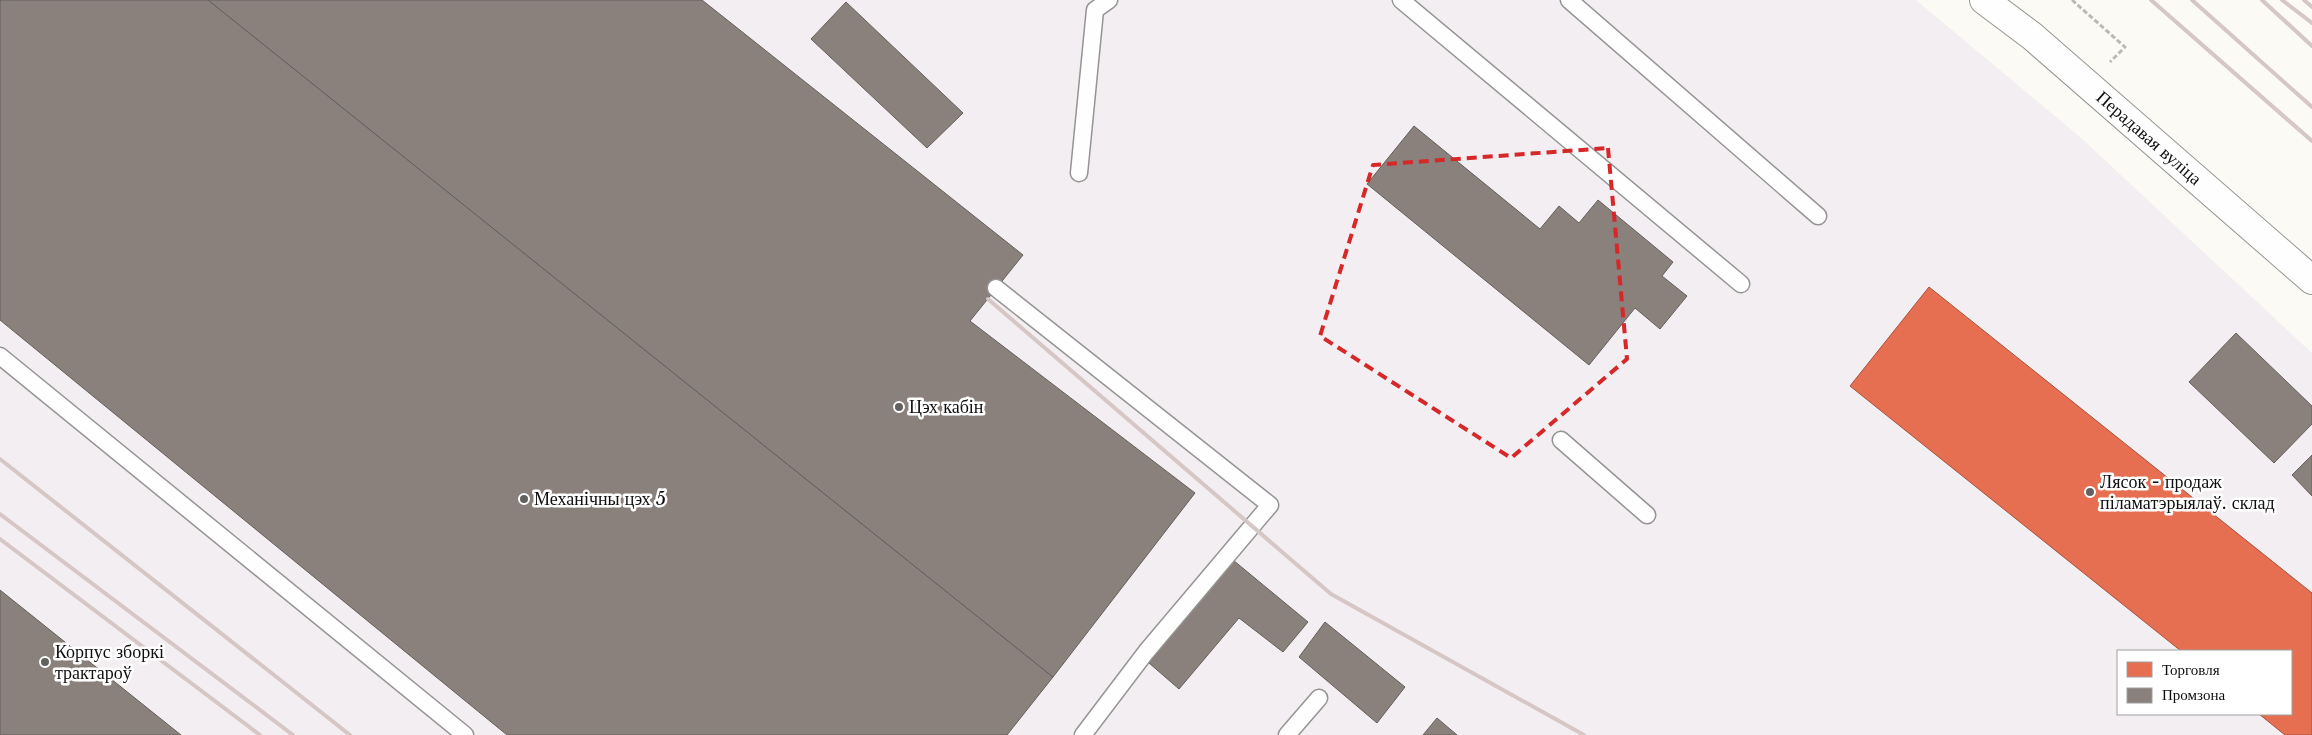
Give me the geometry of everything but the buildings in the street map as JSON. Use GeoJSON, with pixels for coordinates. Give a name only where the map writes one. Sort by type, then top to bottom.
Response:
{"type":"FeatureCollection","features":[{"type":"Feature","properties":{"kind":"street","name":"Перадавая вуліца"},"geometry":{"type":"LineString","coordinates":[[1984,0],[2032,36],[2312,280]]}},
{"type":"Feature","properties":{"kind":"lane"},"geometry":{"type":"LineString","coordinates":[[1078,173],[1095,10],[1109,0]]}},
{"type":"Feature","properties":{"kind":"lane"},"geometry":{"type":"LineString","coordinates":[[1401,0],[1740,284]]}},
{"type":"Feature","properties":{"kind":"lane"},"geometry":{"type":"LineString","coordinates":[[1569,0],[1818,216]]}},
{"type":"Feature","properties":{"kind":"lane"},"geometry":{"type":"LineString","coordinates":[[996,288],[1270,505],[1146,652],[1083,735]]}},
{"type":"Feature","properties":{"kind":"lane"},"geometry":{"type":"LineString","coordinates":[[0,356],[459,733]]}},
{"type":"Feature","properties":{"kind":"lane"},"geometry":{"type":"LineString","coordinates":[[1561,440],[1647,515]]}},
{"type":"Feature","properties":{"kind":"lane"},"geometry":{"type":"LineString","coordinates":[[1287,735],[1319,698]]}},
{"type":"Feature","properties":{"kind":"path"},"geometry":{"type":"LineString","coordinates":[[2072,0],[2125,47]]}},
{"type":"Feature","properties":{"kind":"highlighted area"},"geometry":{"type":"Polygon","coordinates":[[[1608,148],[1627,359],[1511,458],[1320,336],[1373,165],[1608,148]]]}},
{"type":"Feature","properties":{"kind":"shaded area"},"geometry":{"type":"Polygon","coordinates":[[[0,0],[1916,0],[2081,138],[2312,353],[2312,735],[0,735],[0,0]]]}},
{"type":"Feature","properties":{"kind":"railway"},"geometry":{"type":"LineString","coordinates":[[2151,0],[2312,141]]}},
{"type":"Feature","properties":{"kind":"railway"},"geometry":{"type":"LineString","coordinates":[[2192,0],[2312,107]]}},
{"type":"Feature","properties":{"kind":"railway"},"geometry":{"type":"LineString","coordinates":[[2262,0],[2312,46]]}},
{"type":"Feature","properties":{"kind":"railway"},"geometry":{"type":"LineString","coordinates":[[2282,0],[2312,23]]}},
{"type":"Feature","properties":{"kind":"railway"},"geometry":{"type":"LineString","coordinates":[[2304,0],[2312,7]]}},
{"type":"Feature","properties":{"kind":"railway"},"geometry":{"type":"LineString","coordinates":[[988,299],[1331,594],[1584,735]]}},
{"type":"Feature","properties":{"kind":"railway"},"geometry":{"type":"LineString","coordinates":[[0,459],[350,735]]}},
{"type":"Feature","properties":{"kind":"railway"},"geometry":{"type":"LineString","coordinates":[[0,514],[293,735]]}},
{"type":"Feature","properties":{"kind":"railway"},"geometry":{"type":"LineString","coordinates":[[0,539],[260,735]]}},
{"type":"Feature","properties":{"kind":"place","name":"Цэх кабін"},"geometry":{"type":"Point","coordinates":[899,407]}},
{"type":"Feature","properties":{"kind":"place","name":"Лясок - продаж піламатэрыялаў. склад"},"geometry":{"type":"Point","coordinates":[2090,492]}},
{"type":"Feature","properties":{"kind":"place","name":"Механічны цэх 5"},"geometry":{"type":"Point","coordinates":[524,499]}},
{"type":"Feature","properties":{"kind":"place","name":"Корпус зборкі трактароў"},"geometry":{"type":"Point","coordinates":[45,662]}}]}
